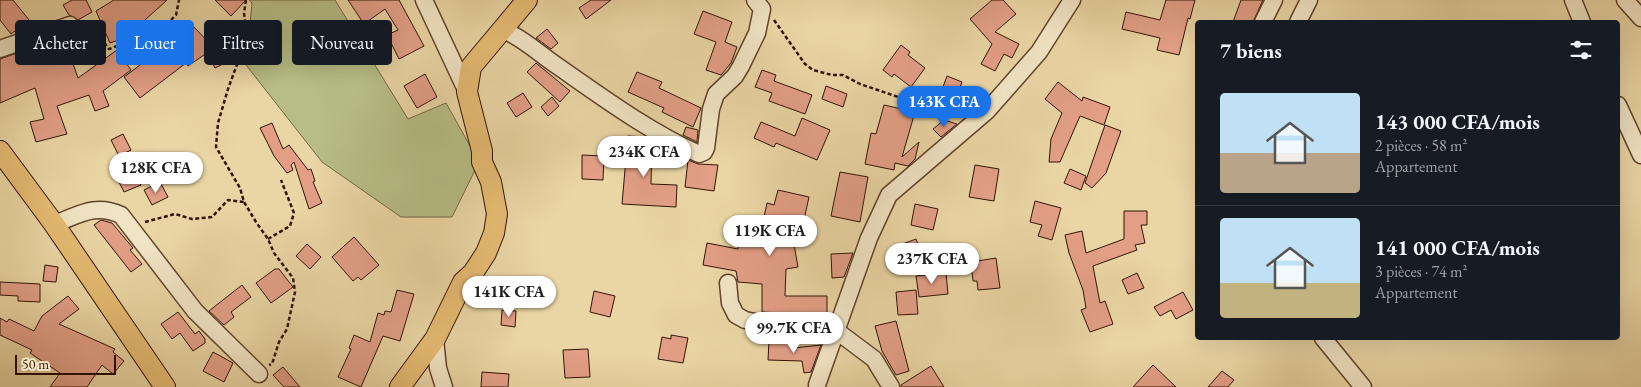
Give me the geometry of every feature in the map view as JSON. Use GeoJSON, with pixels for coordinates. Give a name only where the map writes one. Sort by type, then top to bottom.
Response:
{"type":"FeatureCollection","features":[{"type":"Feature","properties":{"kind":"main road"},"geometry":{"type":"LineString","coordinates":[[400,387],[435,339],[463,282],[473,273],[486,253],[494,233],[497,214],[491,182],[482,162],[482,151],[467,92],[471,67],[527,0]]}},
{"type":"Feature","properties":{"kind":"main road"},"geometry":{"type":"LineString","coordinates":[[2,159],[54,224],[164,387]]}},
{"type":"Feature","properties":{"kind":"street"},"geometry":{"type":"LineString","coordinates":[[424,0],[467,92]]}},
{"type":"Feature","properties":{"kind":"street"},"geometry":{"type":"LineString","coordinates":[[818,385],[869,238],[889,195],[987,111],[1039,52],[1072,0]]}},
{"type":"Feature","properties":{"kind":"street"},"geometry":{"type":"LineString","coordinates":[[1264,20],[1274,0]]}},
{"type":"Feature","properties":{"kind":"street"},"geometry":{"type":"LineString","coordinates":[[1299,20],[1309,0]]}},
{"type":"Feature","properties":{"kind":"street"},"geometry":{"type":"LineString","coordinates":[[1573,0],[1581,20]]}},
{"type":"Feature","properties":{"kind":"street"},"geometry":{"type":"LineString","coordinates":[[1625,0],[1641,18]]}},
{"type":"Feature","properties":{"kind":"street"},"geometry":{"type":"LineString","coordinates":[[502,29],[524,40],[547,59],[644,125],[700,154],[706,148],[711,109],[716,94],[738,71],[756,33],[758,5]]}},
{"type":"Feature","properties":{"kind":"street"},"geometry":{"type":"LineString","coordinates":[[0,49],[15,44]]}},
{"type":"Feature","properties":{"kind":"street"},"geometry":{"type":"LineString","coordinates":[[1620,109],[1641,155]]}},
{"type":"Feature","properties":{"kind":"street"},"geometry":{"type":"LineString","coordinates":[[54,224],[95,209],[107,208],[120,214],[195,311],[244,362],[260,374]]}},
{"type":"Feature","properties":{"kind":"street"},"geometry":{"type":"LineString","coordinates":[[728,283],[730,303],[736,315],[745,320],[774,326],[830,326],[874,358],[891,387]]}},
{"type":"Feature","properties":{"kind":"street"},"geometry":{"type":"LineString","coordinates":[[435,339],[438,368],[444,387]]}},
{"type":"Feature","properties":{"kind":"street"},"geometry":{"type":"LineString","coordinates":[[1325,340],[1363,387]]}},
{"type":"Feature","properties":{"kind":"path"},"geometry":{"type":"LineString","coordinates":[[106,44],[109,48],[118,46],[133,53],[145,46],[176,15],[179,0]]}},
{"type":"Feature","properties":{"kind":"path"},"geometry":{"type":"LineString","coordinates":[[246,0],[244,13],[247,38],[228,89],[218,123],[216,147],[240,188],[244,202],[268,239],[274,253],[293,278],[295,292],[285,336],[279,342],[272,364],[266,366],[260,374]]}},
{"type":"Feature","properties":{"kind":"path"},"geometry":{"type":"LineString","coordinates":[[758,5],[784,34],[805,64],[813,70],[832,75],[843,75],[860,84],[910,101],[927,101],[942,104],[991,101],[987,111]]}},
{"type":"Feature","properties":{"kind":"path"},"geometry":{"type":"LineString","coordinates":[[268,239],[290,226],[294,213],[281,180]]}},
{"type":"Feature","properties":{"kind":"path"},"geometry":{"type":"LineString","coordinates":[[120,214],[137,222],[151,221],[175,214],[192,219],[204,219],[212,217],[228,200],[244,202]]}},
{"type":"Feature","properties":{"kind":"green space"},"geometry":{"type":"Polygon","coordinates":[[[249,0],[335,0],[347,20],[292,20],[292,65],[375,65],[408,119],[446,103],[479,162],[452,217],[401,217],[322,162],[246,65],[282,65],[282,20],[250,20],[252,3],[249,0]]]}},
{"type":"Feature","properties":{"kind":"building"},"geometry":{"type":"Polygon","coordinates":[[[0,0],[13,0],[29,20],[15,20],[15,31],[11,34],[0,20],[0,0]]]}},
{"type":"Feature","properties":{"kind":"building"},"geometry":{"type":"Polygon","coordinates":[[[72,0],[86,0],[92,12],[78,20],[69,15],[63,5],[72,0]]]}},
{"type":"Feature","properties":{"kind":"building"},"geometry":{"type":"Polygon","coordinates":[[[114,0],[167,0],[145,20],[116,20],[116,41],[110,43],[106,34],[106,20],[100,20],[96,11],[114,0]]]}},
{"type":"Feature","properties":{"kind":"building"},"geometry":{"type":"Polygon","coordinates":[[[215,0],[246,0],[231,16],[215,0]]]}},
{"type":"Feature","properties":{"kind":"building"},"geometry":{"type":"Polygon","coordinates":[[[348,0],[399,0],[424,46],[399,59],[392,45],[392,33],[398,30],[385,9],[370,20],[361,20],[348,0]]]}},
{"type":"Feature","properties":{"kind":"building"},"geometry":{"type":"Polygon","coordinates":[[[591,0],[611,0],[586,19],[579,8],[591,0]]]}},
{"type":"Feature","properties":{"kind":"building"},"geometry":{"type":"Polygon","coordinates":[[[992,0],[1003,0],[1016,14],[995,32],[1019,44],[1012,58],[1004,54],[995,71],[981,64],[992,44],[970,19],[992,0]]]}},
{"type":"Feature","properties":{"kind":"building"},"geometry":{"type":"Polygon","coordinates":[[[1166,0],[1195,0],[1190,19],[1188,18],[1179,55],[1157,50],[1160,38],[1122,29],[1126,12],[1160,20],[1166,0]]]}},
{"type":"Feature","properties":{"kind":"building"},"geometry":{"type":"Polygon","coordinates":[[[1241,0],[1263,0],[1254,20],[1234,20],[1241,0]]]}},
{"type":"Feature","properties":{"kind":"building"},"geometry":{"type":"Polygon","coordinates":[[[703,11],[732,22],[725,42],[737,47],[731,63],[721,75],[706,70],[716,42],[694,34],[703,11]]]}},
{"type":"Feature","properties":{"kind":"building"},"geometry":{"type":"Polygon","coordinates":[[[194,27],[204,38],[204,55],[194,62],[194,27]]]}},
{"type":"Feature","properties":{"kind":"building"},"geometry":{"type":"Polygon","coordinates":[[[547,29],[558,43],[551,49],[536,38],[547,29]]]}},
{"type":"Feature","properties":{"kind":"building"},"geometry":{"type":"Polygon","coordinates":[[[901,45],[910,52],[908,55],[925,68],[911,87],[894,74],[892,77],[883,70],[901,45]]]}},
{"type":"Feature","properties":{"kind":"building"},"geometry":{"type":"Polygon","coordinates":[[[116,51],[116,65],[128,65],[131,70],[103,91],[109,106],[95,111],[89,95],[57,106],[67,134],[36,142],[30,122],[44,119],[35,88],[0,103],[0,59],[15,54],[15,65],[73,65],[78,78],[96,65],[106,65],[106,58],[116,51]]]}},
{"type":"Feature","properties":{"kind":"building"},"geometry":{"type":"Polygon","coordinates":[[[536,63],[570,91],[560,102],[527,72],[536,63]]]}},
{"type":"Feature","properties":{"kind":"building"},"geometry":{"type":"Polygon","coordinates":[[[140,65],[183,65],[140,98],[124,77],[140,65]]]}},
{"type":"Feature","properties":{"kind":"building"},"geometry":{"type":"Polygon","coordinates":[[[762,70],[776,75],[774,81],[812,95],[805,114],[769,101],[772,93],[755,87],[762,70]]]}},
{"type":"Feature","properties":{"kind":"building"},"geometry":{"type":"Polygon","coordinates":[[[637,72],[662,82],[659,88],[701,108],[693,127],[662,112],[664,108],[628,92],[637,72]]]}},
{"type":"Feature","properties":{"kind":"building"},"geometry":{"type":"Polygon","coordinates":[[[425,74],[437,97],[417,108],[404,86],[425,74]]]}},
{"type":"Feature","properties":{"kind":"building"},"geometry":{"type":"Polygon","coordinates":[[[947,76],[962,82],[954,104],[939,98],[947,76]]]}},
{"type":"Feature","properties":{"kind":"building"},"geometry":{"type":"Polygon","coordinates":[[[1058,82],[1082,101],[1083,97],[1110,107],[1104,125],[1080,116],[1060,162],[1049,162],[1051,139],[1062,113],[1045,99],[1058,82]]]}},
{"type":"Feature","properties":{"kind":"building"},"geometry":{"type":"Polygon","coordinates":[[[826,86],[847,94],[843,107],[822,99],[826,86]]]}},
{"type":"Feature","properties":{"kind":"building"},"geometry":{"type":"Polygon","coordinates":[[[523,93],[532,107],[516,117],[507,103],[523,93]]]}},
{"type":"Feature","properties":{"kind":"building"},"geometry":{"type":"Polygon","coordinates":[[[552,97],[559,106],[548,116],[541,107],[552,97]]]}},
{"type":"Feature","properties":{"kind":"building"},"geometry":{"type":"Polygon","coordinates":[[[884,105],[915,112],[902,157],[919,142],[915,159],[908,166],[895,163],[894,170],[865,164],[871,133],[876,134],[884,105]]]}},
{"type":"Feature","properties":{"kind":"building"},"geometry":{"type":"Polygon","coordinates":[[[802,118],[830,130],[817,160],[776,143],[774,147],[754,138],[761,122],[795,136],[802,118]]]}},
{"type":"Feature","properties":{"kind":"building"},"geometry":{"type":"Polygon","coordinates":[[[944,120],[957,124],[941,137],[933,129],[944,120]]]}},
{"type":"Feature","properties":{"kind":"building"},"geometry":{"type":"Polygon","coordinates":[[[272,123],[283,149],[289,145],[308,170],[311,169],[315,181],[313,182],[322,203],[309,209],[294,162],[291,165],[293,170],[287,173],[274,156],[260,128],[272,123]]]}},
{"type":"Feature","properties":{"kind":"building"},"geometry":{"type":"Polygon","coordinates":[[[1105,125],[1121,131],[1106,173],[1092,188],[1085,183],[1105,125]]]}},
{"type":"Feature","properties":{"kind":"building"},"geometry":{"type":"Polygon","coordinates":[[[686,127],[698,130],[697,142],[683,135],[686,127]]]}},
{"type":"Feature","properties":{"kind":"building"},"geometry":{"type":"Polygon","coordinates":[[[123,134],[131,150],[119,156],[111,140],[123,134]]]}},
{"type":"Feature","properties":{"kind":"building"},"geometry":{"type":"Polygon","coordinates":[[[628,136],[646,137],[652,141],[651,184],[677,185],[676,207],[622,204],[628,136]]]}},
{"type":"Feature","properties":{"kind":"building"},"geometry":{"type":"Polygon","coordinates":[[[582,155],[604,156],[603,180],[582,179],[582,155]]]}},
{"type":"Feature","properties":{"kind":"building"},"geometry":{"type":"Polygon","coordinates":[[[688,160],[698,164],[718,165],[714,191],[685,187],[688,160]]]}},
{"type":"Feature","properties":{"kind":"building"},"geometry":{"type":"Polygon","coordinates":[[[975,165],[999,169],[994,201],[969,197],[975,165]]]}},
{"type":"Feature","properties":{"kind":"building"},"geometry":{"type":"Polygon","coordinates":[[[133,168],[141,185],[124,192],[116,176],[133,168]]]}},
{"type":"Feature","properties":{"kind":"building"},"geometry":{"type":"Polygon","coordinates":[[[1070,169],[1086,176],[1081,190],[1064,183],[1070,169]]]}},
{"type":"Feature","properties":{"kind":"building"},"geometry":{"type":"Polygon","coordinates":[[[840,172],[868,177],[860,222],[831,216],[840,172]]]}},
{"type":"Feature","properties":{"kind":"building"},"geometry":{"type":"Polygon","coordinates":[[[160,182],[168,197],[152,205],[144,190],[160,182]]]}},
{"type":"Feature","properties":{"kind":"building"},"geometry":{"type":"Polygon","coordinates":[[[778,190],[809,197],[802,229],[791,227],[798,267],[786,269],[785,296],[827,296],[827,316],[762,312],[762,284],[738,282],[736,271],[703,265],[707,243],[738,249],[739,229],[761,231],[767,203],[774,205],[778,190]]]}},
{"type":"Feature","properties":{"kind":"building"},"geometry":{"type":"Polygon","coordinates":[[[1035,201],[1061,208],[1052,240],[1038,236],[1042,225],[1030,222],[1035,201]]]}},
{"type":"Feature","properties":{"kind":"building"},"geometry":{"type":"Polygon","coordinates":[[[915,204],[938,209],[933,230],[911,225],[915,204]]]}},
{"type":"Feature","properties":{"kind":"building"},"geometry":{"type":"Polygon","coordinates":[[[1124,211],[1147,211],[1147,225],[1141,225],[1145,243],[1135,245],[1137,250],[1093,266],[1100,303],[1105,301],[1113,324],[1090,332],[1081,310],[1086,308],[1083,290],[1069,253],[1065,235],[1082,231],[1086,253],[1124,239],[1124,211]]]}},
{"type":"Feature","properties":{"kind":"building"},"geometry":{"type":"Polygon","coordinates":[[[101,220],[112,223],[133,248],[130,250],[142,264],[131,272],[94,225],[101,220]]]}},
{"type":"Feature","properties":{"kind":"building"},"geometry":{"type":"Polygon","coordinates":[[[354,237],[379,265],[361,280],[358,277],[353,281],[332,257],[354,237]]]}},
{"type":"Feature","properties":{"kind":"building"},"geometry":{"type":"Polygon","coordinates":[[[916,239],[922,255],[906,261],[900,245],[916,239]]]}},
{"type":"Feature","properties":{"kind":"building"},"geometry":{"type":"Polygon","coordinates":[[[307,244],[321,257],[310,269],[296,256],[307,244]]]}},
{"type":"Feature","properties":{"kind":"building"},"geometry":{"type":"Polygon","coordinates":[[[853,253],[844,277],[832,278],[831,254],[853,253]]]}},
{"type":"Feature","properties":{"kind":"building"},"geometry":{"type":"Polygon","coordinates":[[[996,258],[1000,288],[978,290],[977,281],[973,281],[971,262],[996,258]]]}},
{"type":"Feature","properties":{"kind":"building"},"geometry":{"type":"Polygon","coordinates":[[[45,265],[58,267],[56,282],[43,281],[45,265]]]}},
{"type":"Feature","properties":{"kind":"building"},"geometry":{"type":"Polygon","coordinates":[[[275,269],[279,269],[293,287],[271,303],[256,283],[275,269]]]}},
{"type":"Feature","properties":{"kind":"building"},"geometry":{"type":"Polygon","coordinates":[[[946,273],[948,294],[919,297],[916,276],[946,273]]]}},
{"type":"Feature","properties":{"kind":"building"},"geometry":{"type":"Polygon","coordinates":[[[1137,273],[1144,288],[1128,294],[1122,280],[1137,273]]]}},
{"type":"Feature","properties":{"kind":"building"},"geometry":{"type":"Polygon","coordinates":[[[0,282],[40,284],[40,302],[18,301],[18,296],[0,295],[0,282]]]}},
{"type":"Feature","properties":{"kind":"building"},"geometry":{"type":"Polygon","coordinates":[[[242,285],[251,297],[231,312],[234,317],[224,325],[209,311],[242,285]]]}},
{"type":"Feature","properties":{"kind":"building"},"geometry":{"type":"Polygon","coordinates":[[[397,290],[414,294],[400,341],[383,336],[361,387],[338,377],[351,349],[349,348],[354,335],[370,342],[378,313],[384,315],[385,311],[391,312],[397,290]]]}},
{"type":"Feature","properties":{"kind":"building"},"geometry":{"type":"Polygon","coordinates":[[[916,290],[918,314],[898,315],[896,292],[916,290]]]}},
{"type":"Feature","properties":{"kind":"building"},"geometry":{"type":"Polygon","coordinates":[[[594,291],[615,296],[610,317],[590,312],[594,291]]]}},
{"type":"Feature","properties":{"kind":"building"},"geometry":{"type":"Polygon","coordinates":[[[1183,292],[1193,310],[1176,319],[1171,310],[1160,316],[1154,307],[1183,292]]]}},
{"type":"Feature","properties":{"kind":"building"},"geometry":{"type":"Polygon","coordinates":[[[68,296],[79,309],[59,324],[115,349],[113,352],[124,361],[113,374],[102,365],[87,387],[50,387],[60,373],[30,353],[32,350],[0,335],[0,318],[7,322],[9,319],[34,331],[42,316],[68,296]]]}},
{"type":"Feature","properties":{"kind":"building"},"geometry":{"type":"Polygon","coordinates":[[[502,310],[516,311],[515,327],[501,325],[502,310]]]}},
{"type":"Feature","properties":{"kind":"building"},"geometry":{"type":"Polygon","coordinates":[[[178,312],[195,334],[199,331],[205,339],[205,343],[193,351],[180,333],[172,339],[161,324],[178,312]]]}},
{"type":"Feature","properties":{"kind":"building"},"geometry":{"type":"Polygon","coordinates":[[[896,321],[909,371],[896,375],[882,351],[875,326],[896,321]]]}},
{"type":"Feature","properties":{"kind":"building"},"geometry":{"type":"Polygon","coordinates":[[[671,335],[688,338],[683,363],[658,359],[662,337],[671,339],[671,335]]]}},
{"type":"Feature","properties":{"kind":"building"},"geometry":{"type":"Polygon","coordinates":[[[769,341],[793,342],[793,348],[821,345],[811,372],[804,373],[802,361],[768,360],[769,341]]]}},
{"type":"Feature","properties":{"kind":"building"},"geometry":{"type":"Polygon","coordinates":[[[588,349],[590,377],[565,378],[563,350],[588,349]]]}},
{"type":"Feature","properties":{"kind":"building"},"geometry":{"type":"Polygon","coordinates":[[[213,352],[233,363],[224,382],[203,371],[213,352]]]}},
{"type":"Feature","properties":{"kind":"building"},"geometry":{"type":"Polygon","coordinates":[[[1153,365],[1176,387],[1133,387],[1153,365]]]}},
{"type":"Feature","properties":{"kind":"building"},"geometry":{"type":"Polygon","coordinates":[[[931,366],[944,387],[901,387],[901,385],[931,366]]]}},
{"type":"Feature","properties":{"kind":"building"},"geometry":{"type":"Polygon","coordinates":[[[283,367],[300,387],[284,387],[273,375],[283,367]]]}},
{"type":"Feature","properties":{"kind":"building"},"geometry":{"type":"Polygon","coordinates":[[[1222,371],[1234,380],[1228,387],[1208,387],[1222,371]]]}},
{"type":"Feature","properties":{"kind":"building"},"geometry":{"type":"Polygon","coordinates":[[[482,372],[509,374],[508,387],[481,387],[482,372]]]}}]}
